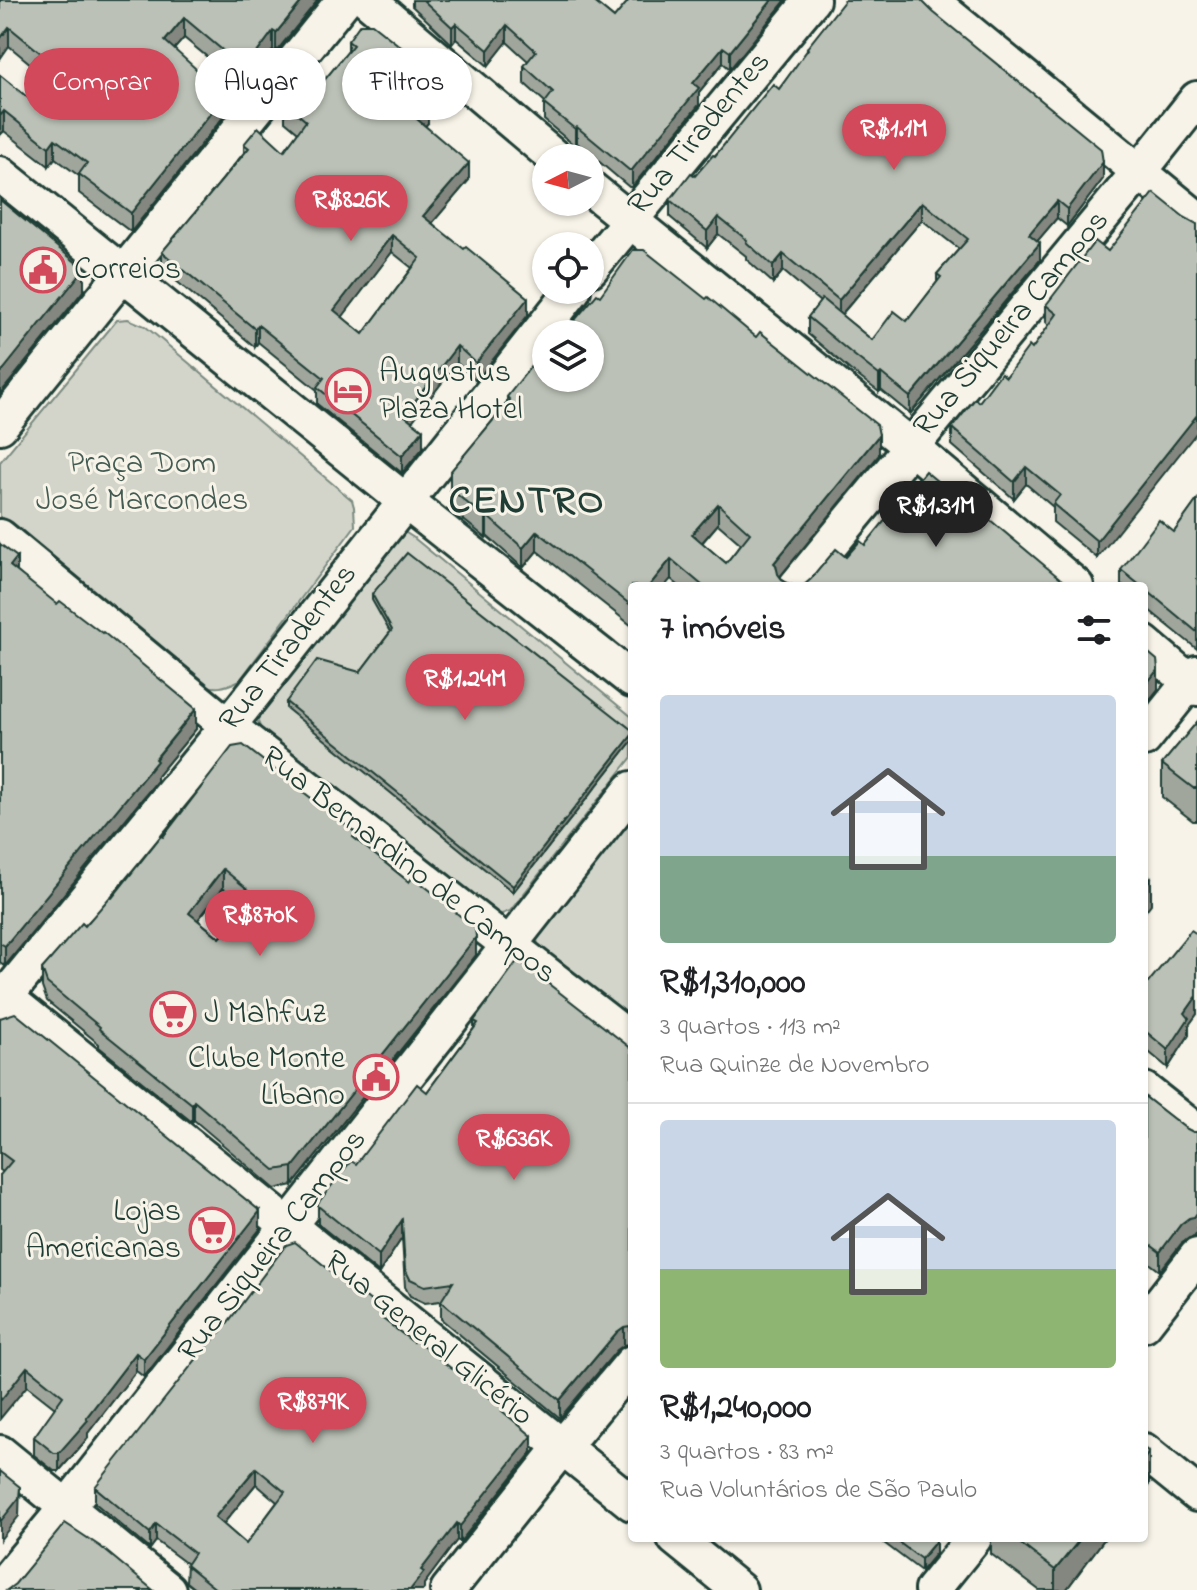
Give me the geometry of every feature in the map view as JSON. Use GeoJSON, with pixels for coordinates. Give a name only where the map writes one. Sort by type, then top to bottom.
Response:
{"type":"FeatureCollection","features":[{"type":"Feature","properties":{"kind":"street"},"geometry":{"type":"LineString","coordinates":[[0,426],[344,0]]}},
{"type":"Feature","properties":{"kind":"street"},"geometry":{"type":"LineString","coordinates":[[368,0],[538,144]]}},
{"type":"Feature","properties":{"kind":"street","name":"Rua Tiradentes"},"geometry":{"type":"LineString","coordinates":[[604,251],[812,0]]}},
{"type":"Feature","properties":{"kind":"street"},"geometry":{"type":"LineString","coordinates":[[930,0],[1197,219]]}},
{"type":"Feature","properties":{"kind":"street","name":"Rua Siqueira Campos"},"geometry":{"type":"LineString","coordinates":[[799,582],[1197,99]]}},
{"type":"Feature","properties":{"kind":"street"},"geometry":{"type":"LineString","coordinates":[[0,174],[628,677]]}},
{"type":"Feature","properties":{"kind":"street"},"geometry":{"type":"LineString","coordinates":[[604,200],[910,446],[1071,582]]}},
{"type":"Feature","properties":{"kind":"street","name":"Rua Tiradentes"},"geometry":{"type":"LineString","coordinates":[[2,998],[228,726],[562,304]]}},
{"type":"Feature","properties":{"kind":"street","name":"Rua Bernardino de Campos"},"geometry":{"type":"LineString","coordinates":[[0,537],[228,726],[628,1038]]}},
{"type":"Feature","properties":{"kind":"street"},"geometry":{"type":"LineString","coordinates":[[1148,646],[1194,681],[1148,734]]}},
{"type":"Feature","properties":{"kind":"street","name":"Rua Siqueira Campos"},"geometry":{"type":"LineString","coordinates":[[0,1588],[628,794]]}},
{"type":"Feature","properties":{"kind":"street","name":"Rua General Glicério"},"geometry":{"type":"LineString","coordinates":[[2,998],[628,1500]]}},
{"type":"Feature","properties":{"kind":"street"},"geometry":{"type":"LineString","coordinates":[[1148,1093],[1197,1132]]}},
{"type":"Feature","properties":{"kind":"street"},"geometry":{"type":"LineString","coordinates":[[1148,1319],[1197,1256]]}},
{"type":"Feature","properties":{"kind":"street"},"geometry":{"type":"LineString","coordinates":[[448,1590],[628,1368]]}},
{"type":"Feature","properties":{"kind":"street"},"geometry":{"type":"LineString","coordinates":[[0,1453],[168,1590]]}},
{"type":"Feature","properties":{"kind":"street"},"geometry":{"type":"LineString","coordinates":[[1148,1454],[1197,1494]]}},
{"type":"Feature","properties":{"kind":"street"},"geometry":{"type":"LineString","coordinates":[[680,1542],[739,1590]]}},
{"type":"Feature","properties":{"kind":"street"},"geometry":{"type":"LineString","coordinates":[[932,1590],[971,1542]]}},
{"type":"Feature","properties":{"kind":"green space","name":"Praça Dom José Marcondes"},"geometry":{"type":"Polygon","coordinates":[[[128,319],[145,326],[352,500],[354,507],[355,526],[240,680],[224,686],[209,687],[198,683],[0,523],[0,462],[117,320],[128,319]]]}},
{"type":"Feature","properties":{"kind":"green space"},"geometry":{"type":"Polygon","coordinates":[[[398,532],[414,538],[628,714],[628,762],[510,911],[502,914],[495,913],[263,734],[256,717],[398,532]]]}},
{"type":"Feature","properties":{"kind":"green space"},"geometry":{"type":"Polygon","coordinates":[[[628,813],[628,1023],[542,952],[536,936],[628,813]]]}},
{"type":"Feature","properties":{"kind":"building"},"geometry":{"type":"Polygon","coordinates":[[[0,0],[303,0],[260,48],[220,48],[184,18],[165,41],[173,48],[35,48],[9,27],[0,39],[0,0]]]}},
{"type":"Feature","properties":{"kind":"building"},"geometry":{"type":"Polygon","coordinates":[[[423,0],[592,0],[614,18],[629,0],[772,0],[730,52],[723,47],[693,83],[699,88],[632,170],[604,149],[604,144],[598,144],[577,127],[575,129],[544,104],[553,92],[524,66],[536,51],[507,25],[488,50],[456,23],[452,27],[423,0]]]}},
{"type":"Feature","properties":{"kind":"building"},"geometry":{"type":"Polygon","coordinates":[[[845,0],[921,0],[1101,149],[1103,162],[1067,209],[1057,201],[1029,234],[1040,243],[910,397],[808,317],[822,299],[872,340],[894,311],[907,321],[941,277],[937,274],[968,239],[922,202],[839,300],[783,254],[773,266],[718,217],[707,231],[670,200],[691,173],[695,176],[715,156],[773,84],[779,89],[845,0]]]}},
{"type":"Feature","properties":{"kind":"building"},"geometry":{"type":"Polygon","coordinates":[[[360,24],[372,24],[402,48],[351,48],[353,45],[348,41],[360,24]]]}},
{"type":"Feature","properties":{"kind":"building"},"geometry":{"type":"Polygon","coordinates":[[[179,54],[195,68],[195,120],[205,120],[131,213],[79,174],[87,163],[55,139],[49,147],[4,111],[0,116],[0,75],[24,95],[24,120],[179,120],[179,54]]]}},
{"type":"Feature","properties":{"kind":"building"},"geometry":{"type":"Polygon","coordinates":[[[342,58],[342,120],[418,120],[469,163],[423,216],[528,298],[476,363],[457,346],[404,415],[423,430],[402,456],[317,387],[324,378],[258,325],[255,329],[162,252],[249,148],[244,144],[258,127],[284,151],[305,120],[326,120],[326,78],[342,58]],[[392,235],[334,310],[363,334],[420,258],[392,235]]]}},
{"type":"Feature","properties":{"kind":"building"},"geometry":{"type":"Polygon","coordinates":[[[1154,193],[1197,224],[1197,415],[1097,541],[1053,504],[1060,495],[1026,467],[1014,482],[952,428],[975,399],[979,402],[1001,373],[1006,377],[1029,346],[1032,349],[1057,314],[1046,305],[1095,241],[1108,251],[1154,193]]]}},
{"type":"Feature","properties":{"kind":"building"},"geometry":{"type":"Polygon","coordinates":[[[0,200],[84,269],[0,374],[0,200]]]}},
{"type":"Feature","properties":{"kind":"building"},"geometry":{"type":"Polygon","coordinates":[[[633,250],[644,250],[756,337],[760,332],[877,425],[879,435],[774,563],[784,582],[698,582],[671,559],[652,582],[628,582],[628,603],[537,531],[523,548],[450,489],[450,472],[510,400],[507,397],[532,365],[532,392],[604,392],[604,320],[575,320],[588,304],[604,304],[604,290],[633,250]],[[718,504],[692,534],[726,563],[750,533],[718,504]]]}},
{"type":"Feature","properties":{"kind":"building"},"geometry":{"type":"Polygon","coordinates":[[[925,471],[962,502],[965,499],[1066,582],[808,582],[836,549],[846,557],[860,541],[865,545],[925,471]]]}},
{"type":"Feature","properties":{"kind":"building"},"geometry":{"type":"Polygon","coordinates":[[[1197,500],[1197,632],[1148,591],[1148,582],[1136,582],[1121,570],[1159,520],[1174,532],[1197,500]]]}},
{"type":"Feature","properties":{"kind":"building"},"geometry":{"type":"Polygon","coordinates":[[[0,544],[17,557],[10,566],[57,604],[60,601],[103,632],[196,709],[5,946],[0,943],[0,544]]]}},
{"type":"Feature","properties":{"kind":"building"},"geometry":{"type":"Polygon","coordinates":[[[407,553],[628,727],[628,740],[513,886],[286,702],[317,660],[360,672],[392,630],[372,594],[407,553]]]}},
{"type":"Feature","properties":{"kind":"building"},"geometry":{"type":"Polygon","coordinates":[[[1148,652],[1157,660],[1158,669],[1148,682],[1148,652]]]}},
{"type":"Feature","properties":{"kind":"building"},"geometry":{"type":"Polygon","coordinates":[[[1197,722],[1197,788],[1193,788],[1162,764],[1197,722]]]}},
{"type":"Feature","properties":{"kind":"building"},"geometry":{"type":"Polygon","coordinates":[[[243,745],[356,833],[353,837],[409,882],[413,877],[475,928],[476,937],[293,1167],[275,1170],[194,1101],[192,1104],[99,1029],[47,983],[42,969],[82,923],[85,926],[112,898],[232,747],[243,745]],[[223,869],[189,913],[220,938],[256,896],[223,869]]]}},
{"type":"Feature","properties":{"kind":"building"},"geometry":{"type":"Polygon","coordinates":[[[1191,930],[1197,934],[1197,996],[1185,1013],[1189,1018],[1168,1050],[1148,1033],[1148,983],[1191,930]]]}},
{"type":"Feature","properties":{"kind":"building"},"geometry":{"type":"Polygon","coordinates":[[[518,960],[628,1046],[628,1326],[617,1332],[560,1400],[441,1301],[453,1282],[425,1286],[410,1279],[405,1269],[402,1220],[379,1255],[318,1206],[351,1161],[356,1164],[417,1084],[427,1092],[478,1023],[474,1021],[518,960]]]}},
{"type":"Feature","properties":{"kind":"building"},"geometry":{"type":"Polygon","coordinates":[[[15,1013],[260,1211],[144,1359],[136,1353],[86,1418],[88,1420],[59,1453],[54,1453],[34,1437],[63,1396],[27,1367],[0,1401],[0,1175],[12,1161],[0,1152],[0,1018],[15,1013]]]}},
{"type":"Feature","properties":{"kind":"building"},"geometry":{"type":"Polygon","coordinates":[[[1148,1099],[1185,1128],[1197,1132],[1197,1213],[1181,1224],[1160,1252],[1148,1243],[1148,1099]]]}},
{"type":"Feature","properties":{"kind":"building"},"geometry":{"type":"Polygon","coordinates":[[[295,1242],[348,1283],[387,1314],[383,1319],[453,1368],[532,1436],[460,1526],[457,1523],[421,1570],[424,1572],[410,1590],[217,1590],[186,1565],[194,1553],[156,1524],[150,1533],[95,1487],[222,1330],[286,1245],[295,1242]],[[256,1468],[215,1517],[246,1544],[285,1492],[256,1468]]]}},
{"type":"Feature","properties":{"kind":"building"},"geometry":{"type":"Polygon","coordinates":[[[0,1471],[20,1487],[19,1498],[0,1522],[0,1471]]]}},
{"type":"Feature","properties":{"kind":"building"},"geometry":{"type":"Polygon","coordinates":[[[65,1523],[101,1547],[153,1590],[7,1590],[65,1523]]]}},
{"type":"Feature","properties":{"kind":"building"},"geometry":{"type":"Polygon","coordinates":[[[898,1542],[935,1542],[921,1559],[898,1542]]]}},
{"type":"Feature","properties":{"kind":"building"},"geometry":{"type":"Polygon","coordinates":[[[1018,1542],[1078,1542],[1055,1570],[1018,1542]]]}},
{"type":"Feature","properties":{"kind":"place","name":"Correios"},"geometry":{"type":"Point","coordinates":[43,270]}},
{"type":"Feature","properties":{"kind":"place","name":"Augustus Plaza Hotel"},"geometry":{"type":"Point","coordinates":[348,391]}},
{"type":"Feature","properties":{"kind":"place","name":"J Mahfuz"},"geometry":{"type":"Point","coordinates":[173,1014]}},
{"type":"Feature","properties":{"kind":"place","name":"Clube Monte Líbano"},"geometry":{"type":"Point","coordinates":[376,1077]}},
{"type":"Feature","properties":{"kind":"place","name":"Lojas Americanas"},"geometry":{"type":"Point","coordinates":[212,1230]}},
{"type":"Feature","properties":{"kind":"district","name":"CENTRO"},"geometry":{"type":"Point","coordinates":[527,502]}}]}
